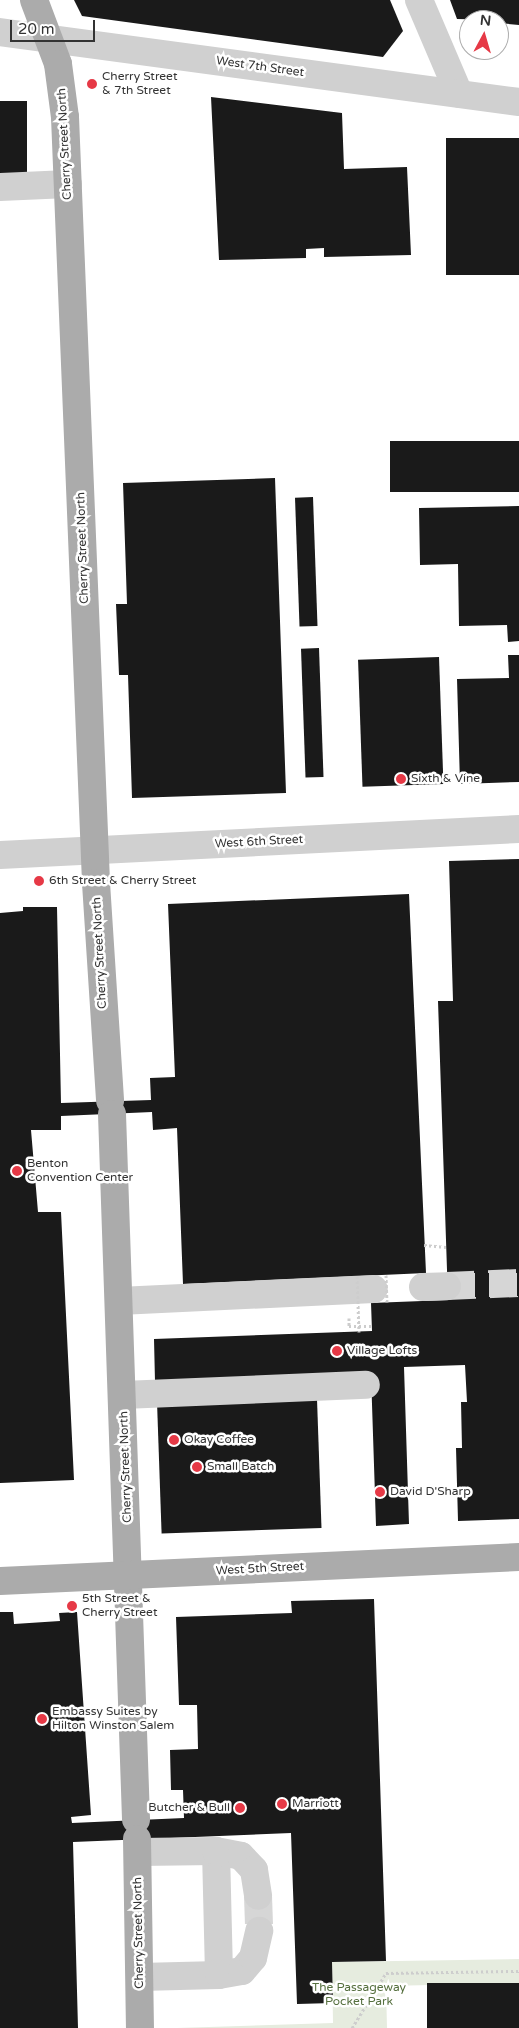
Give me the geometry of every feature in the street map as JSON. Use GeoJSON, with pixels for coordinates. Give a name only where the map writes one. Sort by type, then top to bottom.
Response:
{"type":"FeatureCollection","features":[{"type":"Feature","properties":{"kind":"main road","name":"Cherry Street North"},"geometry":{"type":"LineString","coordinates":[[34,0],[50,39],[63,88],[95,851],[111,1108],[120,1301],[130,1575],[140,2028]]}},
{"type":"Feature","properties":{"kind":"main road","name":"West 5th Street"},"geometry":{"type":"LineString","coordinates":[[0,1581],[519,1557]]}},
{"type":"Feature","properties":{"kind":"street"},"geometry":{"type":"LineString","coordinates":[[419,0],[459,94]]}},
{"type":"Feature","properties":{"kind":"street","name":"West 7th Street"},"geometry":{"type":"LineString","coordinates":[[0,32],[519,102]]}},
{"type":"Feature","properties":{"kind":"street"},"geometry":{"type":"LineString","coordinates":[[0,188],[68,184]]}},
{"type":"Feature","properties":{"kind":"street","name":"West 6th Street"},"geometry":{"type":"LineString","coordinates":[[0,855],[519,829]]}},
{"type":"Feature","properties":{"kind":"street"},"geometry":{"type":"LineString","coordinates":[[120,1301],[376,1286]]}},
{"type":"Feature","properties":{"kind":"street"},"geometry":{"type":"LineString","coordinates":[[123,1395],[366,1385]]}},
{"type":"Feature","properties":{"kind":"street"},"geometry":{"type":"LineString","coordinates":[[137,1837],[241,1856],[254,1870],[258,1896]]}},
{"type":"Feature","properties":{"kind":"street"},"geometry":{"type":"LineString","coordinates":[[216,1851],[219,1975]]}},
{"type":"Feature","properties":{"kind":"street"},"geometry":{"type":"LineString","coordinates":[[140,1977],[219,1975],[242,1971],[253,1958],[259,1931]]}},
{"type":"Feature","properties":{"kind":"path"},"geometry":{"type":"LineString","coordinates":[[424,1245],[446,1247]]}},
{"type":"Feature","properties":{"kind":"path"},"geometry":{"type":"LineString","coordinates":[[359,1332],[359,1326],[376,1286]]}},
{"type":"Feature","properties":{"kind":"path"},"geometry":{"type":"LineString","coordinates":[[349,1322],[349,1326],[371,1326]]}},
{"type":"Feature","properties":{"kind":"path"},"geometry":{"type":"LineString","coordinates":[[352,2028],[386,1973],[519,1971]]}},
{"type":"Feature","properties":{"kind":"green space","name":"The Passageway Pocket Park"},"geometry":{"type":"Polygon","coordinates":[[[519,1959],[519,1983],[386,1986],[387,2028],[177,2028],[333,2023],[332,1962],[519,1959]]]}},
{"type":"Feature","properties":{"kind":"building"},"geometry":{"type":"Polygon","coordinates":[[[74,0],[390,0],[403,31],[383,57],[82,16],[74,0]]]}},
{"type":"Feature","properties":{"kind":"building"},"geometry":{"type":"Polygon","coordinates":[[[450,0],[519,0],[519,25],[509,24],[509,10],[459,10],[459,19],[457,19],[450,0]]]}},
{"type":"Feature","properties":{"kind":"building"},"geometry":{"type":"Polygon","coordinates":[[[211,97],[342,113],[344,169],[407,167],[411,255],[324,257],[324,248],[306,249],[306,258],[219,260],[211,97]]]}},
{"type":"Feature","properties":{"kind":"building"},"geometry":{"type":"Polygon","coordinates":[[[0,101],[27,101],[27,178],[0,178],[0,101]]]}},
{"type":"Feature","properties":{"kind":"building"},"geometry":{"type":"Polygon","coordinates":[[[446,138],[519,138],[519,275],[446,275],[446,138]]]}},
{"type":"Feature","properties":{"kind":"building"},"geometry":{"type":"Polygon","coordinates":[[[390,441],[519,441],[519,492],[390,492],[390,441]]]}},
{"type":"Feature","properties":{"kind":"building"},"geometry":{"type":"Polygon","coordinates":[[[275,478],[286,793],[132,798],[128,675],[119,675],[116,604],[127,604],[123,483],[275,478]]]}},
{"type":"Feature","properties":{"kind":"building"},"geometry":{"type":"Polygon","coordinates":[[[313,497],[318,626],[300,627],[295,498],[313,497]]]}},
{"type":"Feature","properties":{"kind":"building"},"geometry":{"type":"Polygon","coordinates":[[[519,506],[519,641],[508,642],[507,625],[459,626],[458,564],[420,565],[419,508],[519,506]]]}},
{"type":"Feature","properties":{"kind":"building"},"geometry":{"type":"Polygon","coordinates":[[[319,648],[324,777],[306,778],[301,649],[319,648]]]}},
{"type":"Feature","properties":{"kind":"building"},"geometry":{"type":"Polygon","coordinates":[[[508,655],[519,655],[519,782],[460,784],[457,679],[509,678],[508,655]]]}},
{"type":"Feature","properties":{"kind":"building"},"geometry":{"type":"Polygon","coordinates":[[[439,657],[443,784],[362,787],[358,660],[439,657]]]}},
{"type":"Feature","properties":{"kind":"building"},"geometry":{"type":"Polygon","coordinates":[[[519,859],[519,1519],[458,1521],[456,1448],[462,1448],[461,1402],[467,1402],[465,1365],[404,1367],[409,1524],[376,1526],[371,1374],[155,1382],[154,1339],[372,1331],[371,1303],[448,1300],[438,1001],[453,1001],[449,861],[519,859]]]}},
{"type":"Feature","properties":{"kind":"building"},"geometry":{"type":"Polygon","coordinates":[[[409,894],[426,1273],[183,1284],[177,1128],[153,1130],[152,1112],[61,1116],[61,1130],[31,1130],[38,1212],[61,1212],[74,1480],[0,1483],[0,913],[23,911],[23,907],[57,907],[61,1103],[151,1100],[150,1078],[175,1077],[168,904],[409,894]]]}},
{"type":"Feature","properties":{"kind":"building"},"geometry":{"type":"Polygon","coordinates":[[[317,1399],[322,1528],[162,1534],[157,1405],[317,1399]]]}},
{"type":"Feature","properties":{"kind":"building","name":"Marriott"},"geometry":{"type":"Polygon","coordinates":[[[374,1599],[386,1961],[332,1962],[333,2003],[297,2004],[291,1833],[73,1842],[78,2028],[0,2028],[0,1612],[13,1612],[14,1624],[60,1621],[59,1613],[77,1612],[91,1815],[71,1817],[72,1823],[184,1818],[183,1790],[171,1790],[170,1750],[198,1749],[197,1705],[179,1705],[176,1617],[292,1613],[291,1601],[374,1599]]]}},
{"type":"Feature","properties":{"kind":"building"},"geometry":{"type":"Polygon","coordinates":[[[427,1983],[519,1983],[519,2028],[427,2028],[427,1983]]]}},
{"type":"Feature","properties":{"kind":"tunnel"},"geometry":{"type":"LineString","coordinates":[[447,1286],[519,1283]]}},
{"type":"Feature","properties":{"kind":"tunnel"},"geometry":{"type":"LineString","coordinates":[[258,1896],[259,1931]]}},
{"type":"Feature","properties":{"kind":"place","name":"Cherry Street & 7th Street"},"geometry":{"type":"Point","coordinates":[92,84]}},
{"type":"Feature","properties":{"kind":"place","name":"Sixth & Vine"},"geometry":{"type":"Point","coordinates":[401,779]}},
{"type":"Feature","properties":{"kind":"place","name":"6th Street & Cherry Street"},"geometry":{"type":"Point","coordinates":[39,881]}},
{"type":"Feature","properties":{"kind":"place","name":"Benton Convention Center"},"geometry":{"type":"Point","coordinates":[17,1171]}},
{"type":"Feature","properties":{"kind":"place","name":"Village Lofts"},"geometry":{"type":"Point","coordinates":[337,1351]}},
{"type":"Feature","properties":{"kind":"place","name":"Okay Coffee"},"geometry":{"type":"Point","coordinates":[174,1440]}},
{"type":"Feature","properties":{"kind":"place","name":"Small Batch"},"geometry":{"type":"Point","coordinates":[197,1467]}},
{"type":"Feature","properties":{"kind":"place","name":"David D'Sharp"},"geometry":{"type":"Point","coordinates":[380,1492]}},
{"type":"Feature","properties":{"kind":"place","name":"5th Street & Cherry Street"},"geometry":{"type":"Point","coordinates":[72,1606]}},
{"type":"Feature","properties":{"kind":"place","name":"Embassy Suites by Hilton Winston Salem"},"geometry":{"type":"Point","coordinates":[42,1719]}},
{"type":"Feature","properties":{"kind":"place","name":"Marriott"},"geometry":{"type":"Point","coordinates":[282,1804]}},
{"type":"Feature","properties":{"kind":"place","name":"Butcher & Bull"},"geometry":{"type":"Point","coordinates":[240,1808]}}]}
